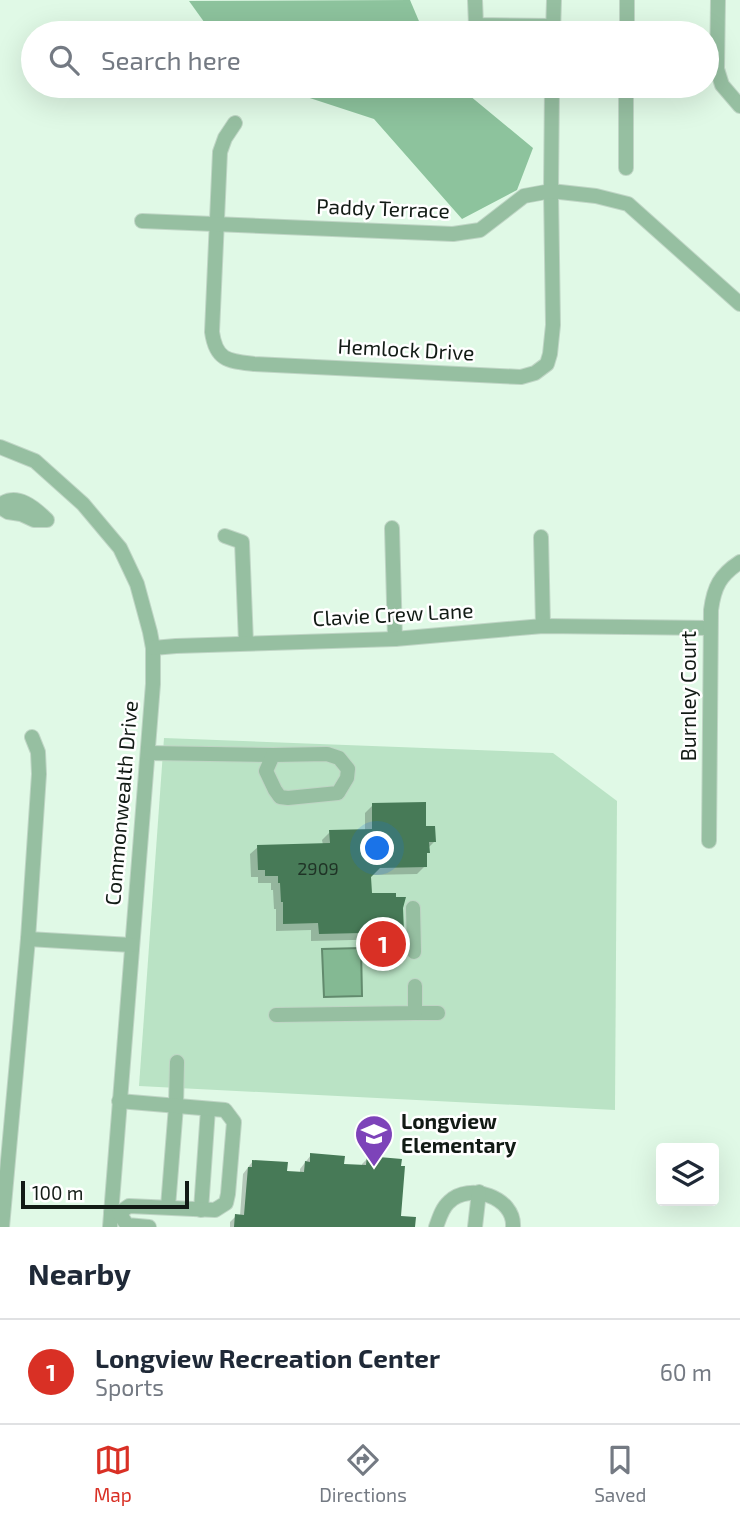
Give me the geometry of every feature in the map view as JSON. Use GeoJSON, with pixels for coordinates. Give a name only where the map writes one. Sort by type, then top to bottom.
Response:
{"type":"FeatureCollection","features":[{"type":"Feature","properties":{"kind":"street"},"geometry":{"type":"LineString","coordinates":[[475,0],[477,21]]}},
{"type":"Feature","properties":{"kind":"street"},"geometry":{"type":"LineString","coordinates":[[553,21],[554,0]]}},
{"type":"Feature","properties":{"kind":"street"},"geometry":{"type":"LineString","coordinates":[[627,0],[627,21]]}},
{"type":"Feature","properties":{"kind":"street"},"geometry":{"type":"LineString","coordinates":[[718,0],[718,21]]}},
{"type":"Feature","properties":{"kind":"street"},"geometry":{"type":"LineString","coordinates":[[719,75],[722,85],[740,106]]}},
{"type":"Feature","properties":{"kind":"street","name":"Hemlock Drive"},"geometry":{"type":"LineString","coordinates":[[235,123],[220,152],[212,332],[214,345],[220,354],[230,361],[254,364],[521,377],[535,373],[547,364],[554,325],[552,98]]}},
{"type":"Feature","properties":{"kind":"street"},"geometry":{"type":"LineString","coordinates":[[626,98],[626,168]]}},
{"type":"Feature","properties":{"kind":"street","name":"Paddy Terrace"},"geometry":{"type":"LineString","coordinates":[[142,221],[453,234],[480,230],[524,196],[551,191],[596,196],[628,204],[740,304]]}},
{"type":"Feature","properties":{"kind":"street","name":"Commonwealth Drive"},"geometry":{"type":"LineString","coordinates":[[0,447],[35,461],[83,504],[120,548],[138,584],[153,648],[148,753],[119,1101],[114,1218]]}},
{"type":"Feature","properties":{"kind":"street"},"geometry":{"type":"LineString","coordinates":[[392,528],[395,639]]}},
{"type":"Feature","properties":{"kind":"street"},"geometry":{"type":"LineString","coordinates":[[225,536],[242,542],[246,643]]}},
{"type":"Feature","properties":{"kind":"street"},"geometry":{"type":"LineString","coordinates":[[541,537],[543,626]]}},
{"type":"Feature","properties":{"kind":"street","name":"Burnley Court"},"geometry":{"type":"LineString","coordinates":[[709,841],[710,628],[713,594],[719,580],[740,562]]}},
{"type":"Feature","properties":{"kind":"street","name":"Clavie Crew Lane"},"geometry":{"type":"LineString","coordinates":[[153,648],[395,639],[543,626],[710,628]]}},
{"type":"Feature","properties":{"kind":"street"},"geometry":{"type":"LineString","coordinates":[[2,1227],[28,939],[39,774],[38,752],[32,737]]}},
{"type":"Feature","properties":{"kind":"street"},"geometry":{"type":"LineString","coordinates":[[148,753],[327,754],[339,758],[348,769],[347,778],[338,793],[280,797],[266,771],[273,755]]}},
{"type":"Feature","properties":{"kind":"street"},"geometry":{"type":"LineString","coordinates":[[413,908],[414,952]]}},
{"type":"Feature","properties":{"kind":"street"},"geometry":{"type":"LineString","coordinates":[[28,939],[131,945]]}},
{"type":"Feature","properties":{"kind":"street"},"geometry":{"type":"LineString","coordinates":[[415,986],[415,1013]]}},
{"type":"Feature","properties":{"kind":"street"},"geometry":{"type":"LineString","coordinates":[[276,1015],[438,1013]]}},
{"type":"Feature","properties":{"kind":"street"},"geometry":{"type":"LineString","coordinates":[[168,1207],[177,1062]]}},
{"type":"Feature","properties":{"kind":"street"},"geometry":{"type":"LineString","coordinates":[[119,1101],[225,1110],[234,1122],[226,1203],[215,1210],[129,1206],[114,1218],[127,1224],[149,1227]]}},
{"type":"Feature","properties":{"kind":"street"},"geometry":{"type":"LineString","coordinates":[[201,1210],[208,1109]]}},
{"type":"Feature","properties":{"kind":"street"},"geometry":{"type":"LineString","coordinates":[[475,1227],[479,1192]]}},
{"type":"Feature","properties":{"kind":"street"},"geometry":{"type":"LineString","coordinates":[[436,1227],[449,1201],[479,1192],[504,1204],[513,1220],[513,1227]]}},
{"type":"Feature","properties":{"kind":"shaded area"},"geometry":{"type":"Polygon","coordinates":[[[410,0],[419,21],[203,21],[189,1],[410,0]]]}},
{"type":"Feature","properties":{"kind":"shaded area"},"geometry":{"type":"Polygon","coordinates":[[[310,98],[473,98],[533,148],[517,190],[462,219],[374,119],[310,98]]]}},
{"type":"Feature","properties":{"kind":"shaded area"},"geometry":{"type":"Polygon","coordinates":[[[164,738],[553,753],[617,801],[615,1110],[139,1086],[164,738]]]}},
{"type":"Feature","properties":{"kind":"shaded area"},"geometry":{"type":"Polygon","coordinates":[[[361,948],[362,996],[324,997],[322,949],[361,948]]]}},
{"type":"Feature","properties":{"kind":"building"},"geometry":{"type":"Polygon","coordinates":[[[426,802],[426,826],[435,826],[436,842],[429,842],[427,867],[380,868],[371,877],[372,893],[396,893],[396,897],[406,897],[403,908],[404,932],[319,934],[318,923],[283,924],[283,902],[278,876],[265,876],[265,870],[258,870],[257,845],[330,843],[329,830],[372,829],[372,803],[426,802]]]}},
{"type":"Feature","properties":{"kind":"building"},"geometry":{"type":"Polygon","coordinates":[[[310,1153],[345,1156],[344,1164],[366,1165],[367,1156],[402,1159],[401,1166],[405,1166],[401,1216],[416,1217],[415,1227],[234,1227],[235,1214],[244,1215],[248,1167],[252,1167],[252,1160],[288,1162],[287,1171],[304,1172],[305,1161],[310,1162],[310,1153]]]}},
{"type":"Feature","properties":{"kind":"place","name":"Longview Recreation Center"},"geometry":{"type":"Point","coordinates":[383,944]}},
{"type":"Feature","properties":{"kind":"place","name":"Longview Elementary"},"geometry":{"type":"Point","coordinates":[374,1168]}}]}
